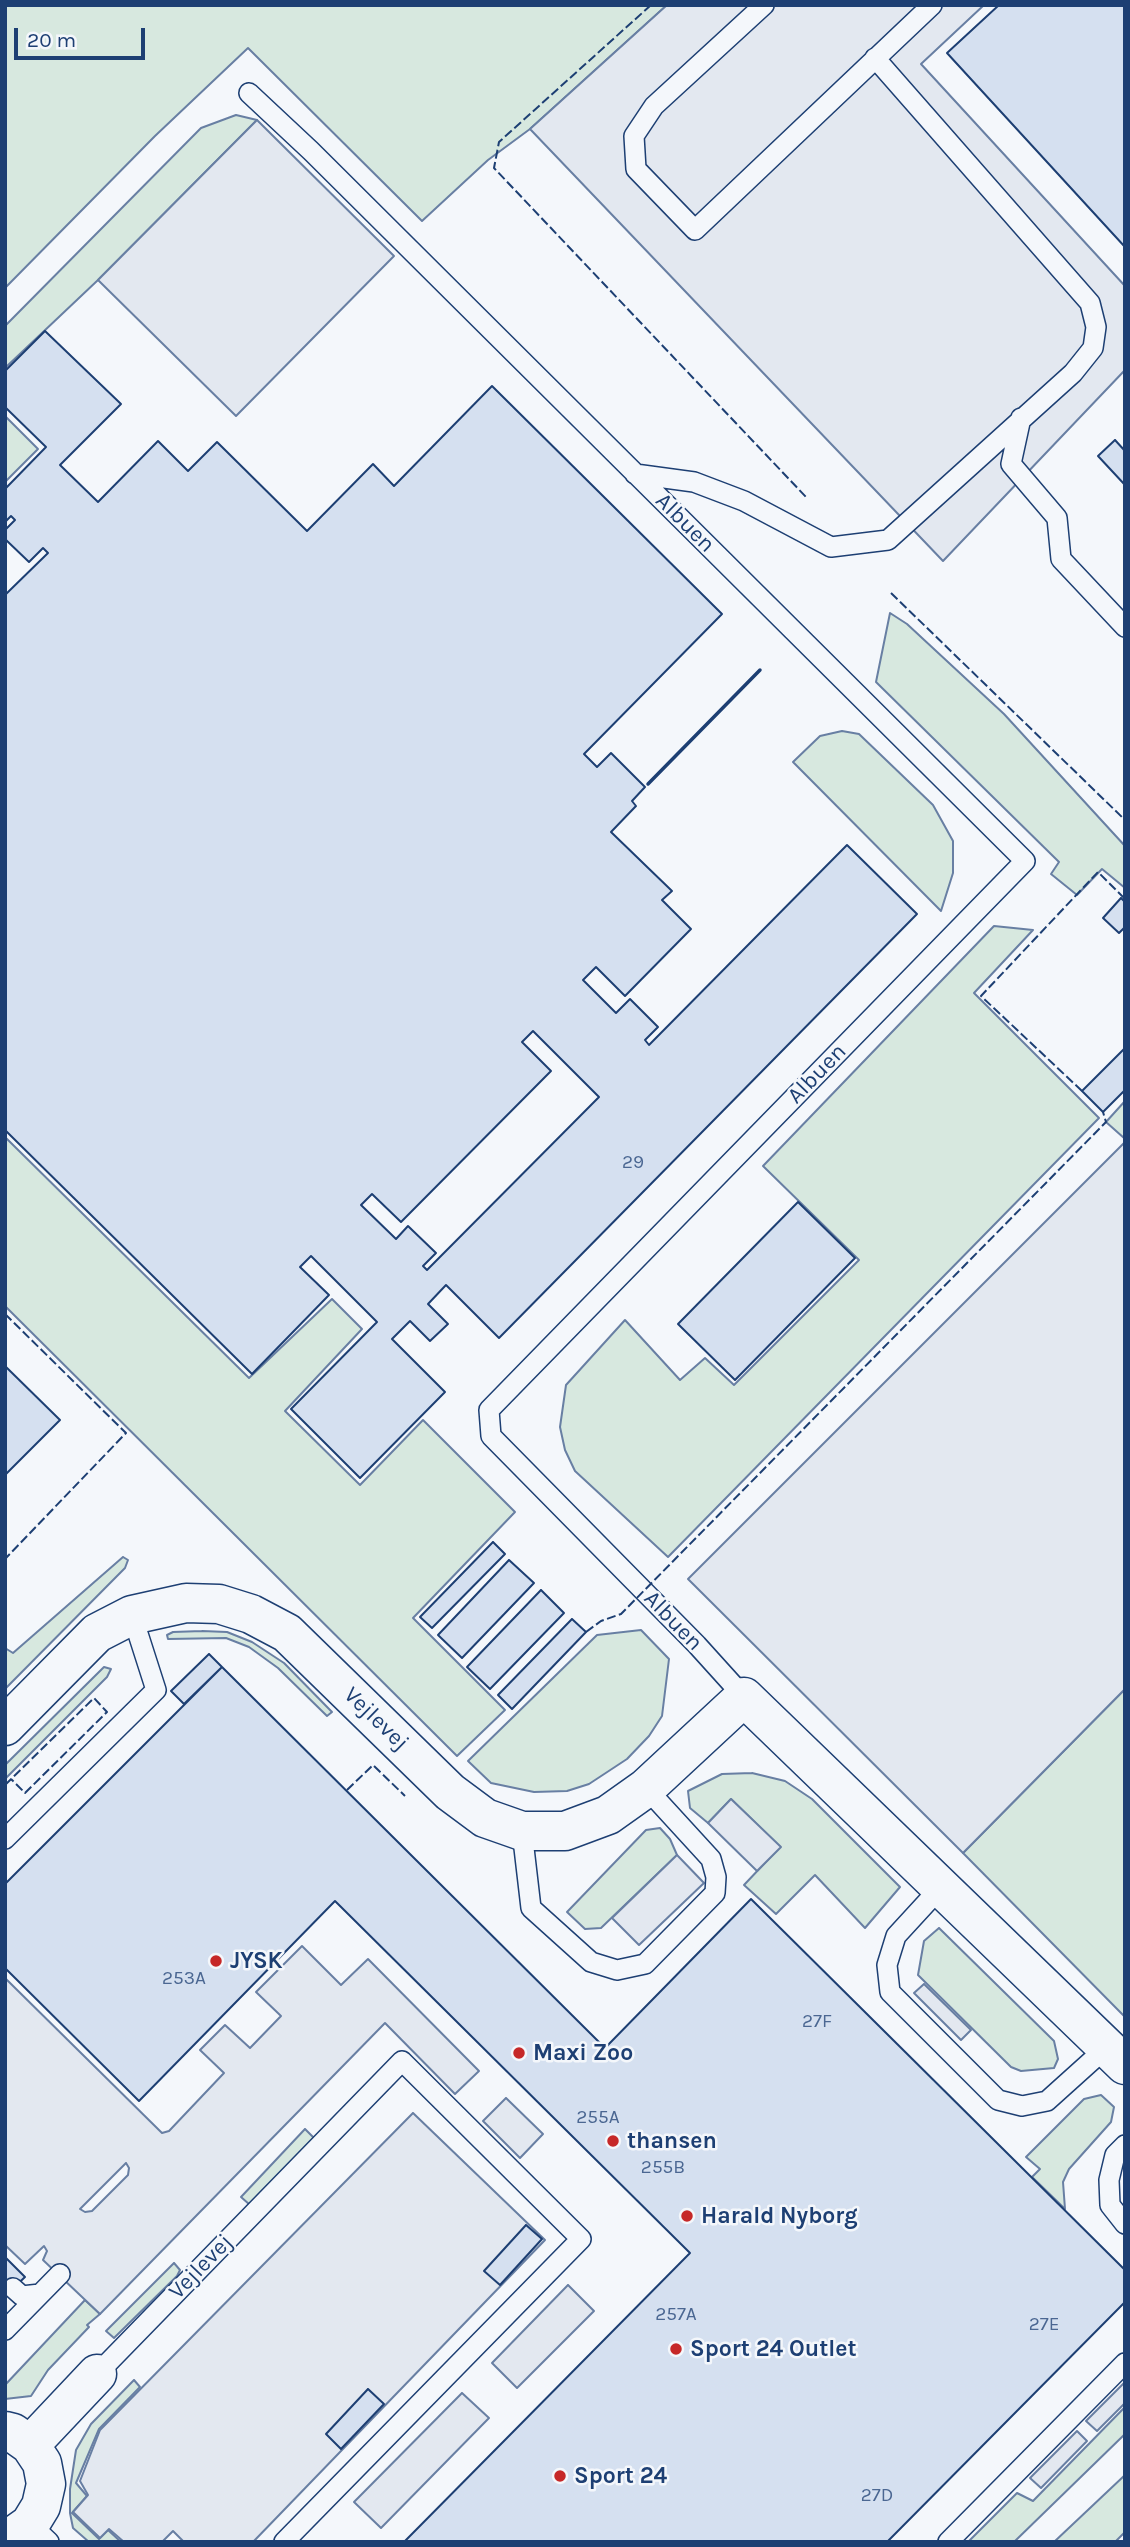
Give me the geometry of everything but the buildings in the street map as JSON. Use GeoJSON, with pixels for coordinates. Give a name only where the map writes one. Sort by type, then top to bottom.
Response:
{"type":"FeatureCollection","features":[{"type":"Feature","properties":{"kind":"street","name":"Vejlevej"},"geometry":{"type":"LineString","coordinates":[[5,1726],[97,1633],[132,1615],[186,1603],[219,1604],[251,1614],[287,1633],[450,1792],[485,1818],[522,1831],[565,1831],[608,1815],[646,1788],[744,1697]]}},
{"type":"Feature","properties":{"kind":"street","name":"Albuen"},"geometry":{"type":"LineString","coordinates":[[744,1697],[1116,2056]]}},
{"type":"Feature","properties":{"kind":"street","name":"Vejlevej"},"geometry":{"type":"LineString","coordinates":[[18,2438],[97,2374]]}},
{"type":"Feature","properties":{"kind":"street"},"geometry":{"type":"LineString","coordinates":[[18,2438],[42,2463],[46,2484],[41,2506],[28,2534]]}},
{"type":"Feature","properties":{"kind":"lane"},"geometry":{"type":"LineString","coordinates":[[764,5],[654,106],[634,136],[636,169],[695,230],[932,5]]}},
{"type":"Feature","properties":{"kind":"lane"},"geometry":{"type":"LineString","coordinates":[[635,474],[694,482],[744,501],[831,547],[888,540],[1073,373],[1093,348],[1096,327],[1090,303],[875,58]]}},
{"type":"Feature","properties":{"kind":"lane","name":"Albuen"},"geometry":{"type":"LineString","coordinates":[[249,93],[311,151],[1025,861],[489,1410],[491,1436],[697,1645],[744,1697]]}},
{"type":"Feature","properties":{"kind":"lane"},"geometry":{"type":"LineString","coordinates":[[1021,418],[1011,464],[1057,518],[1061,559],[1125,627]]}},
{"type":"Feature","properties":{"kind":"lane"},"geometry":{"type":"LineString","coordinates":[[5,1839],[156,1690],[132,1615]]}},
{"type":"Feature","properties":{"kind":"lane"},"geometry":{"type":"LineString","coordinates":[[522,1831],[531,1908],[591,1962],[617,1970],[645,1964],[715,1893],[716,1877],[711,1859],[646,1788]]}},
{"type":"Feature","properties":{"kind":"lane"},"geometry":{"type":"LineString","coordinates":[[941,1887],[895,1936],[887,1965],[890,1992],[998,2100],[1023,2106],[1047,2101],[1116,2056]]}},
{"type":"Feature","properties":{"kind":"lane","name":"Vejlevej"},"geometry":{"type":"LineString","coordinates":[[97,2374],[402,2061],[581,2239],[284,2542]]}},
{"type":"Feature","properties":{"kind":"lane"},"geometry":{"type":"LineString","coordinates":[[1125,2145],[1115,2155],[1109,2180],[1110,2205],[1125,2224]]}},
{"type":"Feature","properties":{"kind":"lane"},"geometry":{"type":"LineString","coordinates":[[5,2330],[60,2274]]}},
{"type":"Feature","properties":{"kind":"lane"},"geometry":{"type":"LineString","coordinates":[[13,2288],[22,2296],[40,2294]]}},
{"type":"Feature","properties":{"kind":"lane"},"geometry":{"type":"LineString","coordinates":[[948,2542],[1125,2363]]}},
{"type":"Feature","properties":{"kind":"shaded area"},"geometry":{"type":"Polygon","coordinates":[[[5,5],[667,5],[530,129],[488,160],[422,221],[248,48],[155,136],[5,288],[5,5]]]}},
{"type":"Feature","properties":{"kind":"shaded area"},"geometry":{"type":"Polygon","coordinates":[[[667,5],[984,5],[921,64],[1125,286],[1125,370],[943,561],[530,129],[667,5]]]}},
{"type":"Feature","properties":{"kind":"shaded area"},"geometry":{"type":"Polygon","coordinates":[[[236,115],[257,120],[98,280],[5,368],[5,326],[201,128],[236,115]]]}},
{"type":"Feature","properties":{"kind":"shaded area"},"geometry":{"type":"Polygon","coordinates":[[[257,120],[394,256],[236,416],[98,280],[257,120]]]}},
{"type":"Feature","properties":{"kind":"shaded area"},"geometry":{"type":"Polygon","coordinates":[[[5,416],[38,449],[5,482],[5,416]]]}},
{"type":"Feature","properties":{"kind":"shaded area"},"geometry":{"type":"Polygon","coordinates":[[[890,613],[907,624],[1004,714],[1125,846],[1125,888],[1102,869],[1077,895],[1051,874],[1059,862],[876,682],[890,613]]]}},
{"type":"Feature","properties":{"kind":"shaded area"},"geometry":{"type":"Polygon","coordinates":[[[842,731],[859,734],[933,805],[953,841],[953,873],[941,911],[793,762],[820,736],[842,731]]]}},
{"type":"Feature","properties":{"kind":"shaded area"},"geometry":{"type":"Polygon","coordinates":[[[994,926],[1033,930],[974,993],[1099,1118],[668,1557],[575,1471],[565,1450],[560,1427],[566,1385],[625,1320],[680,1380],[705,1358],[734,1385],[859,1260],[763,1166],[994,926]]]}},
{"type":"Feature","properties":{"kind":"shaded area"},"geometry":{"type":"Polygon","coordinates":[[[1125,1101],[1125,1138],[1124,1138],[1106,1122],[1125,1101]]]}},
{"type":"Feature","properties":{"kind":"shaded area"},"geometry":{"type":"Polygon","coordinates":[[[5,1137],[249,1378],[332,1299],[362,1329],[285,1411],[360,1485],[423,1420],[515,1512],[413,1618],[505,1710],[457,1756],[5,1306],[5,1137]]]}},
{"type":"Feature","properties":{"kind":"shaded area"},"geometry":{"type":"Polygon","coordinates":[[[1125,1142],[1125,1689],[963,1853],[688,1579],[1125,1142]]]}},
{"type":"Feature","properties":{"kind":"shaded area"},"geometry":{"type":"Polygon","coordinates":[[[123,1557],[128,1560],[125,1568],[5,1689],[5,1648],[13,1653],[123,1557]]]}},
{"type":"Feature","properties":{"kind":"shaded area"},"geometry":{"type":"Polygon","coordinates":[[[641,1630],[669,1659],[662,1716],[649,1736],[627,1759],[589,1784],[567,1791],[534,1792],[491,1783],[468,1761],[597,1635],[641,1630]]]}},
{"type":"Feature","properties":{"kind":"shaded area"},"geometry":{"type":"Polygon","coordinates":[[[173,1632],[227,1632],[252,1642],[284,1663],[332,1712],[327,1716],[278,1668],[249,1647],[226,1638],[168,1639],[167,1635],[173,1632]]]}},
{"type":"Feature","properties":{"kind":"shaded area"},"geometry":{"type":"Polygon","coordinates":[[[104,1667],[111,1669],[107,1677],[5,1779],[5,1765],[104,1667]]]}},
{"type":"Feature","properties":{"kind":"shaded area"},"geometry":{"type":"Polygon","coordinates":[[[1125,1689],[1125,2017],[963,1853],[1125,1689]]]}},
{"type":"Feature","properties":{"kind":"shaded area"},"geometry":{"type":"Polygon","coordinates":[[[752,1773],[785,1781],[812,1799],[900,1887],[865,1928],[815,1875],[776,1914],[744,1885],[780,1847],[731,1799],[708,1823],[690,1808],[688,1791],[722,1774],[752,1773]]]}},
{"type":"Feature","properties":{"kind":"shaded area"},"geometry":{"type":"Polygon","coordinates":[[[731,1799],[781,1847],[757,1871],[708,1823],[731,1799]]]}},
{"type":"Feature","properties":{"kind":"shaded area"},"geometry":{"type":"Polygon","coordinates":[[[660,1828],[670,1839],[677,1855],[601,1928],[585,1929],[567,1912],[646,1830],[660,1828]]]}},
{"type":"Feature","properties":{"kind":"shaded area"},"geometry":{"type":"Polygon","coordinates":[[[677,1855],[704,1883],[639,1945],[612,1918],[677,1855]]]}},
{"type":"Feature","properties":{"kind":"shaded area"},"geometry":{"type":"Polygon","coordinates":[[[939,1928],[1054,2041],[1058,2059],[1054,2068],[1021,2071],[1011,2067],[918,1975],[924,1941],[939,1928]]]}},
{"type":"Feature","properties":{"kind":"shaded area"},"geometry":{"type":"Polygon","coordinates":[[[302,1946],[341,1985],[368,1959],[479,2071],[455,2094],[385,2023],[100,2314],[43,2260],[47,2251],[44,2246],[25,2264],[5,2245],[5,1978],[162,2133],[169,2131],[224,2073],[200,2050],[225,2025],[250,2048],[281,2016],[256,1992],[302,1946]],[[126,2163],[80,2209],[85,2212],[92,2211],[128,2175],[129,2168],[126,2163]]]}},
{"type":"Feature","properties":{"kind":"shaded area"},"geometry":{"type":"Polygon","coordinates":[[[924,1984],[971,2030],[961,2040],[914,1993],[924,1984]]]}},
{"type":"Feature","properties":{"kind":"shaded area"},"geometry":{"type":"Polygon","coordinates":[[[1101,2095],[1114,2107],[1111,2122],[1069,2169],[1063,2182],[1065,2209],[1032,2177],[1040,2169],[1026,2157],[1084,2099],[1101,2095]]]}},
{"type":"Feature","properties":{"kind":"shaded area"},"geometry":{"type":"Polygon","coordinates":[[[506,2098],[543,2134],[520,2158],[483,2121],[506,2098]]]}},
{"type":"Feature","properties":{"kind":"shaded area"},"geometry":{"type":"Polygon","coordinates":[[[413,2113],[545,2240],[253,2542],[184,2542],[173,2531],[162,2542],[124,2542],[109,2529],[100,2538],[73,2512],[88,2495],[80,2481],[100,2430],[413,2113]]]}},
{"type":"Feature","properties":{"kind":"shaded area"},"geometry":{"type":"Polygon","coordinates":[[[305,2129],[314,2138],[250,2205],[241,2197],[305,2129]]]}},
{"type":"Feature","properties":{"kind":"shaded area"},"geometry":{"type":"Polygon","coordinates":[[[174,2263],[180,2270],[177,2276],[114,2338],[106,2331],[174,2263]]]}},
{"type":"Feature","properties":{"kind":"shaded area"},"geometry":{"type":"Polygon","coordinates":[[[568,2285],[594,2311],[517,2388],[492,2363],[568,2285]]]}},
{"type":"Feature","properties":{"kind":"shaded area"},"geometry":{"type":"Polygon","coordinates":[[[85,2300],[100,2314],[48,2370],[31,2396],[5,2399],[5,2385],[85,2300]]]}},
{"type":"Feature","properties":{"kind":"shaded area"},"geometry":{"type":"Polygon","coordinates":[[[134,2380],[140,2387],[99,2429],[76,2483],[87,2496],[72,2513],[99,2539],[108,2530],[121,2542],[89,2542],[73,2528],[70,2513],[70,2489],[76,2450],[91,2424],[134,2380]]]}},
{"type":"Feature","properties":{"kind":"shaded area"},"geometry":{"type":"Polygon","coordinates":[[[1125,2382],[1125,2403],[1097,2431],[1086,2421],[1125,2382]]]}},
{"type":"Feature","properties":{"kind":"shaded area"},"geometry":{"type":"Polygon","coordinates":[[[462,2393],[489,2418],[381,2528],[354,2502],[462,2393]]]}},
{"type":"Feature","properties":{"kind":"shaded area"},"geometry":{"type":"Polygon","coordinates":[[[1125,2407],[1125,2434],[1014,2542],[968,2542],[1017,2493],[1033,2501],[1125,2407]]]}},
{"type":"Feature","properties":{"kind":"shaded area"},"geometry":{"type":"Polygon","coordinates":[[[1077,2431],[1087,2441],[1041,2488],[1030,2478],[1077,2431]]]}},
{"type":"Feature","properties":{"kind":"shaded area"},"geometry":{"type":"Polygon","coordinates":[[[1125,2475],[1125,2532],[1115,2542],[1054,2542],[1125,2475]]]}},
{"type":"Feature","properties":{"kind":"fence"},"geometry":{"type":"LineString","coordinates":[[651,5],[499,142],[494,168],[806,497]]}},
{"type":"Feature","properties":{"kind":"fence"},"geometry":{"type":"LineString","coordinates":[[891,593],[1125,820]]}},
{"type":"Feature","properties":{"kind":"fence"},"geometry":{"type":"LineString","coordinates":[[1082,1091],[981,996],[1098,872],[1125,899]]}},
{"type":"Feature","properties":{"kind":"fence"},"geometry":{"type":"LineString","coordinates":[[586,1632],[601,1621],[621,1614],[1106,1122],[1103,1112]]}},
{"type":"Feature","properties":{"kind":"fence"},"geometry":{"type":"LineString","coordinates":[[5,1314],[126,1433],[5,1559]]}},
{"type":"Feature","properties":{"kind":"fence"},"geometry":{"type":"LineString","coordinates":[[5,1785],[94,1698],[107,1712],[25,1793],[11,1779]]}},
{"type":"Feature","properties":{"kind":"fence"},"geometry":{"type":"LineString","coordinates":[[347,1790],[373,1765],[405,1796]]}},
{"type":"Feature","properties":{"kind":"wall"},"geometry":{"type":"LineString","coordinates":[[648,784],[760,670]]}},
{"type":"Feature","properties":{"kind":"place","name":"JYSK"},"geometry":{"type":"Point","coordinates":[216,1961]}},
{"type":"Feature","properties":{"kind":"place","name":"Maxi Zoo"},"geometry":{"type":"Point","coordinates":[519,2053]}},
{"type":"Feature","properties":{"kind":"place","name":"thansen"},"geometry":{"type":"Point","coordinates":[613,2141]}},
{"type":"Feature","properties":{"kind":"place","name":"Harald Nyborg"},"geometry":{"type":"Point","coordinates":[687,2216]}},
{"type":"Feature","properties":{"kind":"place","name":"Sport 24 Outlet"},"geometry":{"type":"Point","coordinates":[676,2349]}},
{"type":"Feature","properties":{"kind":"place","name":"Sport 24"},"geometry":{"type":"Point","coordinates":[560,2476]}}]}
